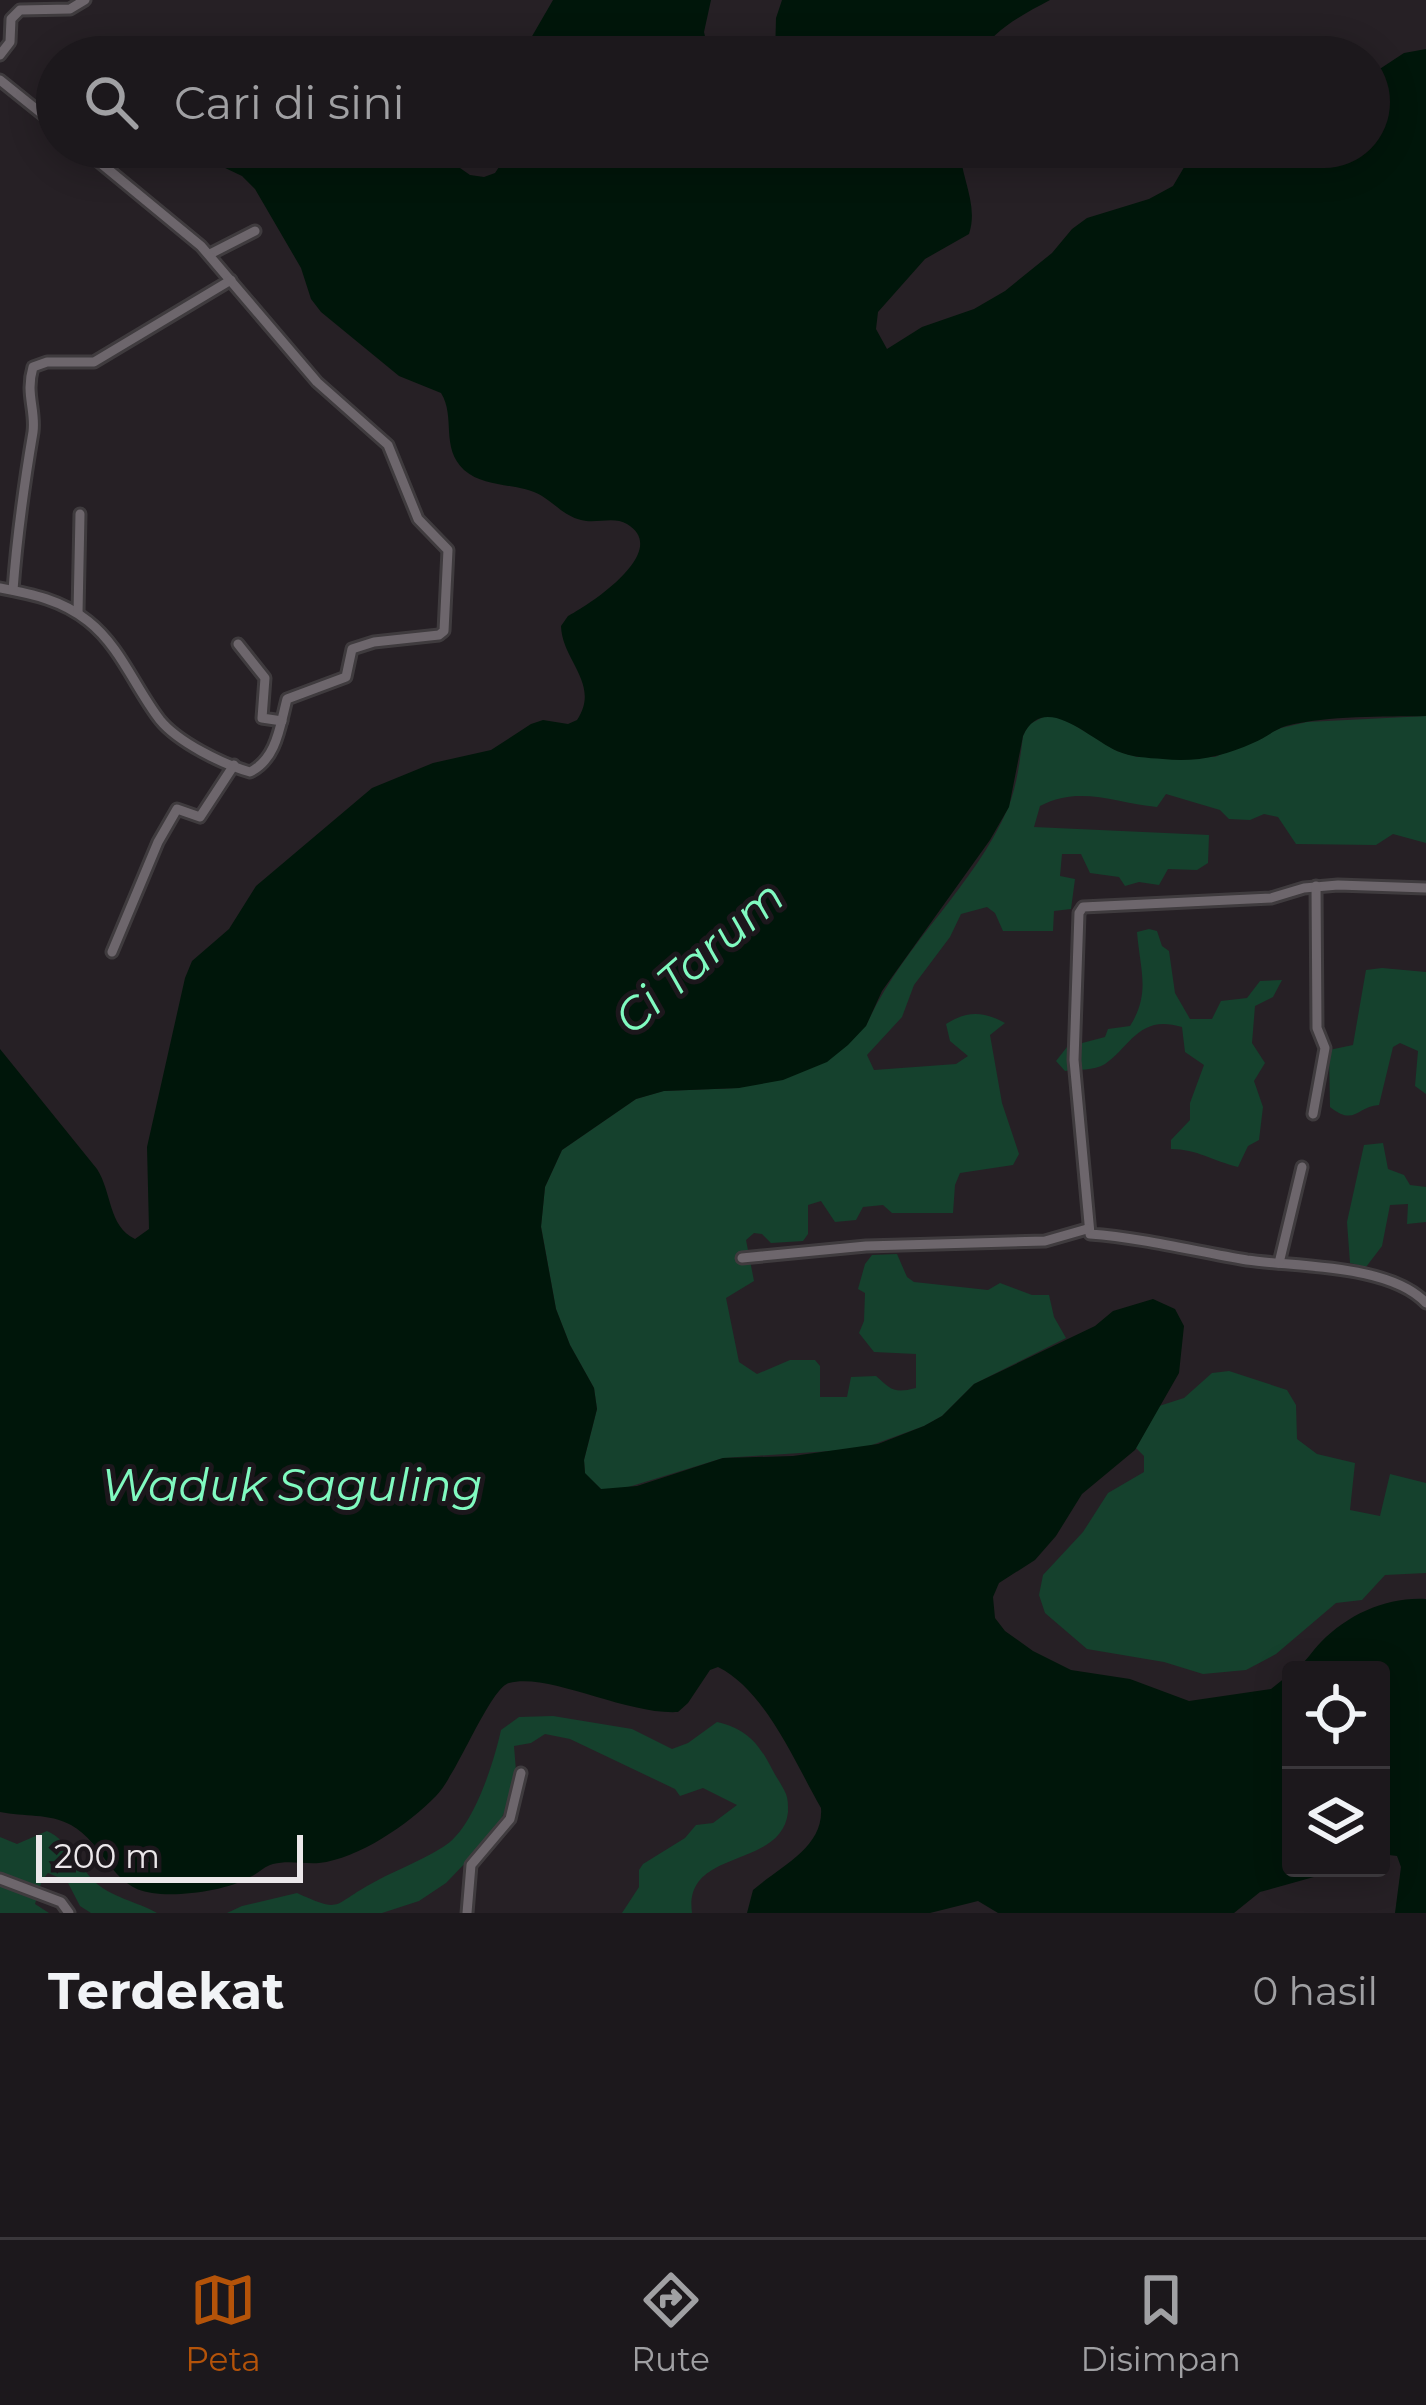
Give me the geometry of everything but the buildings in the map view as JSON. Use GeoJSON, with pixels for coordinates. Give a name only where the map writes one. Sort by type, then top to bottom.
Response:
{"type":"FeatureCollection","features":[{"type":"Feature","properties":{"kind":"street"},"geometry":{"type":"LineString","coordinates":[[0,55],[10,42],[11,20],[20,10],[70,9],[85,0]]}},
{"type":"Feature","properties":{"kind":"street"},"geometry":{"type":"LineString","coordinates":[[0,80],[36,108]]}},
{"type":"Feature","properties":{"kind":"street"},"geometry":{"type":"LineString","coordinates":[[0,588],[51,600],[78,613],[105,637],[165,726],[250,772],[260,767],[280,737],[286,699],[346,677],[352,650],[374,642],[442,634],[448,550],[410,506],[388,445],[317,382],[210,254],[106,168]]}},
{"type":"Feature","properties":{"kind":"street"},"geometry":{"type":"LineString","coordinates":[[210,254],[255,231]]}},
{"type":"Feature","properties":{"kind":"street"},"geometry":{"type":"LineString","coordinates":[[13,590],[20,497],[33,431],[28,393],[33,368],[47,362],[94,362],[231,280]]}},
{"type":"Feature","properties":{"kind":"street"},"geometry":{"type":"LineString","coordinates":[[78,613],[80,514]]}},
{"type":"Feature","properties":{"kind":"street"},"geometry":{"type":"LineString","coordinates":[[238,644],[265,678],[262,718],[282,722]]}},
{"type":"Feature","properties":{"kind":"street"},"geometry":{"type":"LineString","coordinates":[[112,952],[158,842],[177,809],[201,816],[234,765]]}},
{"type":"Feature","properties":{"kind":"street"},"geometry":{"type":"LineString","coordinates":[[1426,888],[1316,886],[1275,897],[1098,904],[1080,910],[1074,1060],[1092,1235],[1117,1234],[1366,1276],[1406,1288],[1426,1303]]}},
{"type":"Feature","properties":{"kind":"street"},"geometry":{"type":"LineString","coordinates":[[1312,1114],[1324,1048],[1317,1028],[1316,886]]}},
{"type":"Feature","properties":{"kind":"street"},"geometry":{"type":"LineString","coordinates":[[1280,1263],[1302,1167]]}},
{"type":"Feature","properties":{"kind":"street"},"geometry":{"type":"LineString","coordinates":[[742,1258],[866,1246],[1045,1241],[1088,1229]]}},
{"type":"Feature","properties":{"kind":"street"},"geometry":{"type":"LineString","coordinates":[[467,1913],[471,1865],[510,1819],[521,1773]]}},
{"type":"Feature","properties":{"kind":"street"},"geometry":{"type":"LineString","coordinates":[[0,1879],[61,1902],[69,1913]]}},
{"type":"Feature","properties":{"kind":"green space"},"geometry":{"type":"Polygon","coordinates":[[[1047,715],[1137,757],[1215,757],[1281,728],[1307,722],[1426,716],[1426,843],[1393,834],[1376,845],[1296,844],[1278,817],[1229,819],[1220,810],[1166,794],[1157,807],[1084,796],[1040,806],[1034,827],[1209,835],[1208,863],[1197,870],[1168,869],[1159,885],[1125,886],[1119,877],[1090,873],[1081,854],[1062,854],[1060,876],[1075,879],[1071,909],[1054,911],[1053,931],[1003,931],[987,907],[961,914],[914,985],[902,1017],[867,1055],[874,1070],[956,1064],[968,1056],[950,1041],[946,1024],[975,1014],[1005,1023],[990,1035],[1002,1103],[1019,1154],[1013,1165],[960,1173],[953,1213],[892,1213],[883,1205],[863,1207],[856,1220],[835,1222],[821,1201],[808,1205],[808,1234],[803,1241],[771,1243],[754,1233],[746,1240],[754,1281],[726,1298],[739,1362],[757,1374],[790,1360],[815,1360],[820,1366],[820,1397],[847,1397],[851,1377],[876,1376],[897,1390],[916,1388],[916,1354],[874,1352],[859,1333],[865,1293],[858,1289],[872,1255],[897,1254],[914,1282],[988,1290],[1000,1283],[1032,1295],[1049,1295],[1066,1338],[974,1384],[942,1416],[924,1426],[861,1449],[723,1458],[622,1489],[601,1489],[585,1474],[584,1460],[597,1409],[594,1388],[556,1309],[541,1226],[545,1187],[562,1150],[636,1099],[663,1091],[739,1088],[866,1026],[898,970],[993,837],[1014,791],[1023,736],[1028,725],[1047,715]]]}},
{"type":"Feature","properties":{"kind":"green space"},"geometry":{"type":"Polygon","coordinates":[[[1157,931],[1169,951],[1175,993],[1190,1019],[1212,1019],[1221,1001],[1247,998],[1260,981],[1282,980],[1273,997],[1255,1006],[1252,1043],[1265,1063],[1254,1081],[1263,1107],[1259,1140],[1248,1146],[1238,1167],[1171,1149],[1171,1140],[1190,1120],[1190,1103],[1204,1065],[1185,1052],[1182,1027],[1146,1028],[1096,1068],[1065,1071],[1056,1061],[1067,1047],[1105,1037],[1108,1029],[1130,1026],[1142,992],[1137,932],[1157,931]]]}},
{"type":"Feature","properties":{"kind":"green space"},"geometry":{"type":"Polygon","coordinates":[[[1366,970],[1426,972],[1426,1094],[1415,1086],[1418,1051],[1400,1043],[1393,1047],[1379,1105],[1345,1115],[1330,1107],[1329,1050],[1353,1045],[1366,970]]]}},
{"type":"Feature","properties":{"kind":"green space"},"geometry":{"type":"Polygon","coordinates":[[[1383,1143],[1388,1169],[1404,1175],[1410,1185],[1426,1187],[1426,1222],[1407,1224],[1408,1204],[1390,1205],[1382,1246],[1366,1267],[1350,1263],[1347,1222],[1364,1145],[1383,1143]]]}},
{"type":"Feature","properties":{"kind":"green space"},"geometry":{"type":"Polygon","coordinates":[[[1229,1371],[1287,1390],[1296,1405],[1297,1439],[1317,1454],[1355,1463],[1350,1510],[1380,1516],[1390,1474],[1426,1483],[1426,1573],[1385,1575],[1362,1600],[1336,1603],[1276,1654],[1246,1670],[1203,1674],[1087,1649],[1045,1613],[1039,1595],[1043,1575],[1083,1532],[1108,1493],[1144,1472],[1144,1456],[1136,1448],[1159,1406],[1184,1398],[1212,1373],[1229,1371]]]}},
{"type":"Feature","properties":{"kind":"green space"},"geometry":{"type":"Polygon","coordinates":[[[553,1716],[632,1729],[672,1749],[717,1722],[736,1728],[762,1751],[786,1794],[788,1812],[782,1830],[769,1843],[702,1878],[693,1892],[692,1913],[622,1913],[639,1887],[643,1864],[685,1838],[696,1825],[713,1823],[737,1805],[703,1788],[680,1796],[675,1789],[570,1739],[545,1734],[514,1746],[517,1783],[496,1831],[446,1883],[419,1901],[382,1913],[227,1913],[297,1893],[335,1904],[443,1847],[473,1811],[501,1730],[519,1717],[553,1716]]]}},
{"type":"Feature","properties":{"kind":"green space"},"geometry":{"type":"Polygon","coordinates":[[[47,1831],[101,1887],[157,1913],[91,1913],[80,1906],[67,1881],[48,1873],[35,1904],[49,1913],[0,1913],[0,1837],[17,1844],[47,1831]]]}},
{"type":"Feature","properties":{"kind":"water"},"geometry":{"type":"Polygon","coordinates":[[[553,0],[711,0],[705,36],[532,36],[553,0]]]}},
{"type":"Feature","properties":{"kind":"water"},"geometry":{"type":"Polygon","coordinates":[[[782,0],[1050,0],[995,36],[776,36],[782,0]]]}},
{"type":"Feature","properties":{"kind":"water","name":"Waduk Saguling"},"geometry":{"type":"Polygon","coordinates":[[[1426,49],[1426,716],[1303,722],[1231,752],[1186,760],[1122,753],[1055,718],[1032,723],[1023,736],[1009,807],[882,991],[866,1026],[848,1045],[827,1062],[783,1080],[739,1088],[664,1091],[636,1099],[562,1150],[545,1187],[541,1227],[556,1309],[594,1388],[597,1409],[584,1460],[585,1473],[601,1489],[637,1486],[723,1458],[793,1456],[878,1444],[942,1416],[974,1384],[1095,1326],[1113,1311],[1153,1299],[1175,1309],[1184,1326],[1179,1373],[1135,1450],[1082,1494],[1035,1560],[999,1583],[993,1597],[995,1618],[1033,1651],[1071,1670],[1130,1679],[1189,1701],[1271,1689],[1282,1680],[1282,1877],[1314,1877],[1260,1892],[1234,1913],[998,1913],[978,1901],[930,1913],[747,1913],[753,1890],[808,1845],[820,1822],[821,1808],[765,1710],[718,1667],[710,1670],[678,1712],[635,1707],[545,1683],[509,1683],[493,1700],[436,1796],[397,1828],[334,1860],[273,1864],[216,1889],[175,1894],[138,1889],[117,1874],[71,1825],[0,1812],[0,1049],[97,1169],[120,1226],[135,1239],[149,1229],[147,1147],[192,961],[229,929],[256,886],[372,788],[433,763],[491,750],[543,720],[568,724],[577,720],[585,695],[561,626],[622,576],[640,548],[638,535],[627,524],[575,518],[533,492],[482,480],[464,470],[452,452],[441,393],[399,376],[321,312],[255,189],[225,168],[460,168],[484,177],[498,168],[963,168],[972,212],[969,234],[925,259],[878,312],[876,329],[887,349],[922,327],[974,309],[1005,291],[1087,218],[1149,199],[1173,186],[1184,168],[1390,168],[1390,62],[1404,53],[1426,49]]]}},
{"type":"Feature","properties":{"kind":"water"},"geometry":{"type":"Polygon","coordinates":[[[1426,1599],[1426,1913],[1395,1913],[1401,1867],[1397,1856],[1390,1855],[1390,1661],[1304,1661],[1356,1616],[1397,1601],[1426,1599]]]}},
{"type":"Feature","properties":{"kind":"water label","name":"Ci Tarum"},"geometry":{"type":"Point","coordinates":[699,957]}}]}
